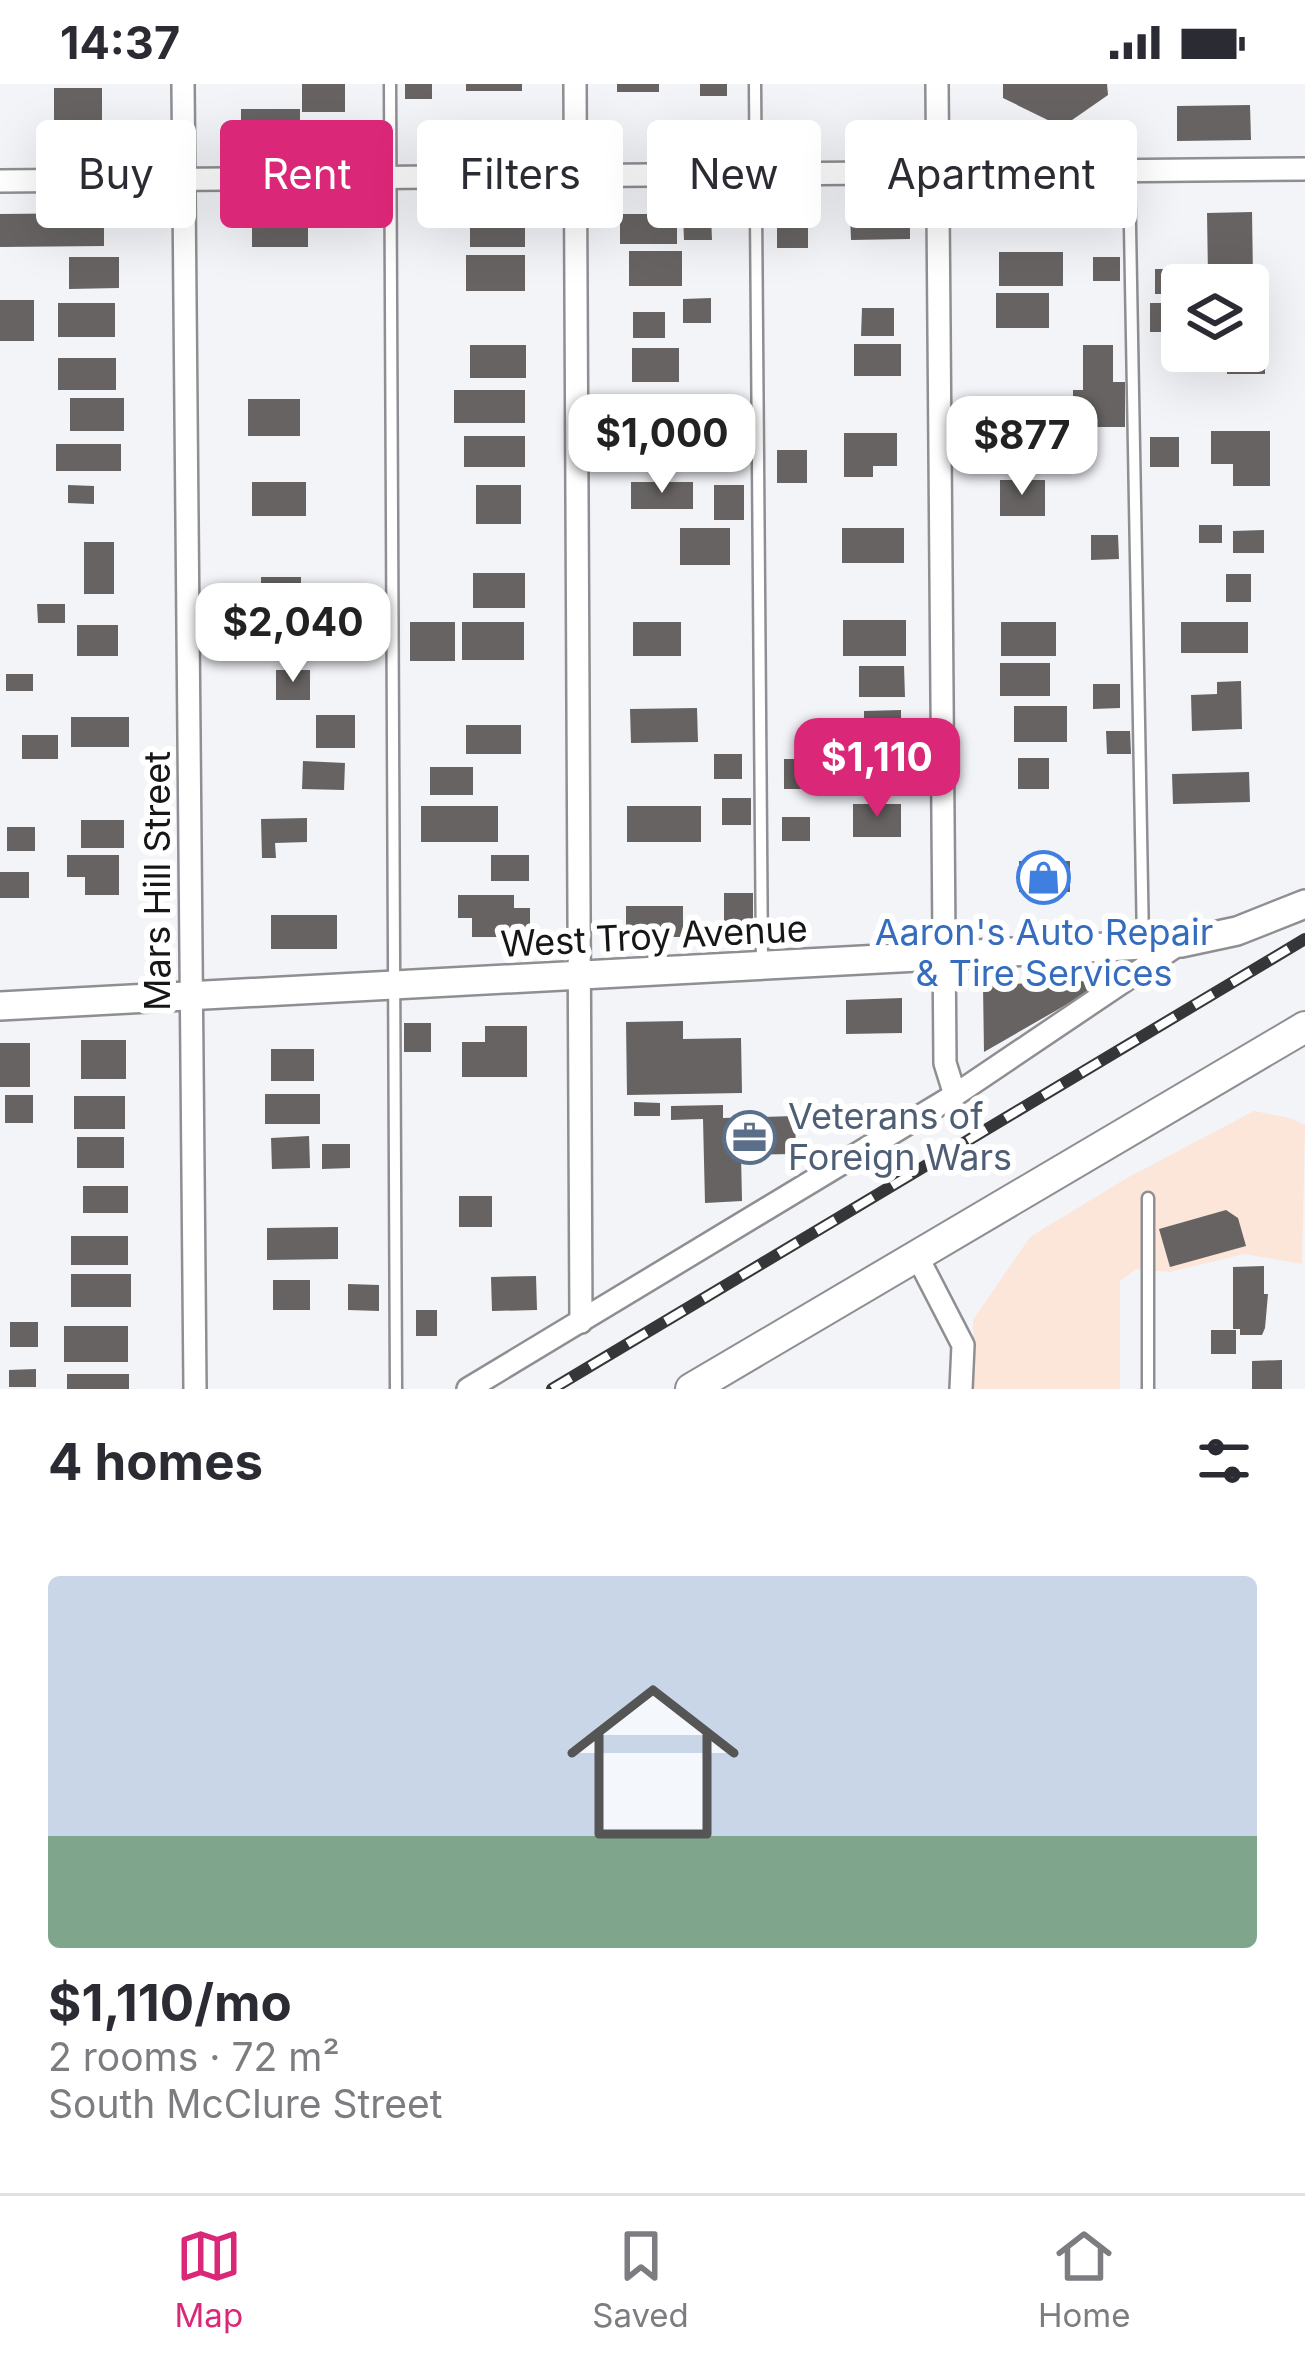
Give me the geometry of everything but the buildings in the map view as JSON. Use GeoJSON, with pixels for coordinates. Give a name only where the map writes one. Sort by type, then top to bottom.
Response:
{"type":"FeatureCollection","features":[{"type":"Feature","properties":{"kind":"main road"},"geometry":{"type":"LineString","coordinates":[[692,1389],[1305,1027]]}},
{"type":"Feature","properties":{"kind":"street","name":"Mars Hill Street"},"geometry":{"type":"LineString","coordinates":[[183,84],[183,120]]}},
{"type":"Feature","properties":{"kind":"street"},"geometry":{"type":"LineString","coordinates":[[574,84],[574,120]]}},
{"type":"Feature","properties":{"kind":"street"},"geometry":{"type":"LineString","coordinates":[[938,84],[938,120]]}},
{"type":"Feature","properties":{"kind":"street"},"geometry":{"type":"LineString","coordinates":[[1137,172],[1305,169]]}},
{"type":"Feature","properties":{"kind":"street"},"geometry":{"type":"LineString","coordinates":[[0,182],[36,181]]}},
{"type":"Feature","properties":{"kind":"street","name":"Mars Hill Street"},"geometry":{"type":"LineString","coordinates":[[184,228],[194,1389]]}},
{"type":"Feature","properties":{"kind":"street"},"geometry":{"type":"LineString","coordinates":[[575,228],[581,1322]]}},
{"type":"Feature","properties":{"kind":"street"},"geometry":{"type":"LineString","coordinates":[[938,228],[945,1063],[955,1095]]}},
{"type":"Feature","properties":{"kind":"street","name":"West Troy Avenue"},"geometry":{"type":"LineString","coordinates":[[0,1006],[1181,943],[1237,931],[1305,904]]}},
{"type":"Feature","properties":{"kind":"street"},"geometry":{"type":"LineString","coordinates":[[468,1389],[955,1095],[1181,943]]}},
{"type":"Feature","properties":{"kind":"street"},"geometry":{"type":"LineString","coordinates":[[917,1256],[963,1345],[961,1389]]}},
{"type":"Feature","properties":{"kind":"lane"},"geometry":{"type":"LineString","coordinates":[[390,84],[390,120]]}},
{"type":"Feature","properties":{"kind":"lane"},"geometry":{"type":"LineString","coordinates":[[755,84],[755,120]]}},
{"type":"Feature","properties":{"kind":"lane"},"geometry":{"type":"LineString","coordinates":[[391,228],[396,1389]]}},
{"type":"Feature","properties":{"kind":"lane"},"geometry":{"type":"LineString","coordinates":[[756,228],[762,966]]}},
{"type":"Feature","properties":{"kind":"lane"},"geometry":{"type":"LineString","coordinates":[[1131,228],[1143,945]]}},
{"type":"Feature","properties":{"kind":"lane"},"geometry":{"type":"LineString","coordinates":[[1148,1198],[1148,1389]]}},
{"type":"Feature","properties":{"kind":"shaded area"},"geometry":{"type":"Polygon","coordinates":[[[1254,1111],[1305,1125],[1302,1264],[1244,1254],[1170,1272],[1136,1269],[1120,1281],[1120,1389],[974,1389],[973,1320],[1030,1237],[1127,1178],[1254,1111]]]}},
{"type":"Feature","properties":{"kind":"railway"},"geometry":{"type":"LineString","coordinates":[[552,1389],[1305,939]]}},
{"type":"Feature","properties":{"kind":"place","name":"Aaron's Auto Repair & Tire Services"},"geometry":{"type":"Point","coordinates":[1044,877]}},
{"type":"Feature","properties":{"kind":"place","name":"Veterans of Foreign Wars"},"geometry":{"type":"Point","coordinates":[749,1137]}}]}
